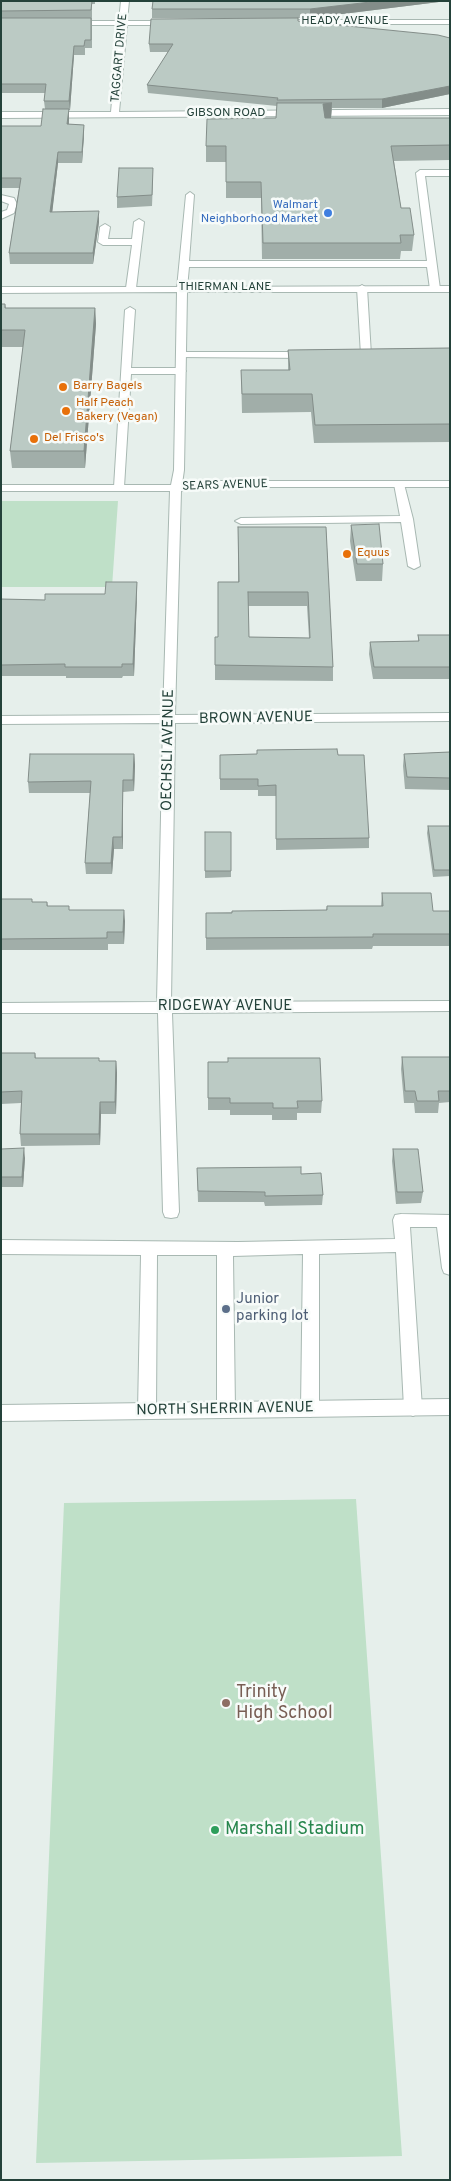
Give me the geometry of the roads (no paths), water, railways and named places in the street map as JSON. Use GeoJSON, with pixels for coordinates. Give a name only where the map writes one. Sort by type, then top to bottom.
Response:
{"type":"FeatureCollection","features":[{"type":"Feature","properties":{"kind":"street","name":"TAGGART DRIVE"},"geometry":{"type":"LineString","coordinates":[[115,114],[125,1]]}},
{"type":"Feature","properties":{"kind":"street","name":"HEADY AVENUE"},"geometry":{"type":"LineString","coordinates":[[281,22],[450,22]]}},
{"type":"Feature","properties":{"kind":"street"},"geometry":{"type":"LineString","coordinates":[[58,23],[182,23]]}},
{"type":"Feature","properties":{"kind":"street","name":"GIBSON ROAD"},"geometry":{"type":"LineString","coordinates":[[1,115],[450,112]]}},
{"type":"Feature","properties":{"kind":"street"},"geometry":{"type":"LineString","coordinates":[[436,289],[420,173],[450,173]]}},
{"type":"Feature","properties":{"kind":"street","name":"OECHSLI AVENUE"},"geometry":{"type":"LineString","coordinates":[[171,1212],[164,1006],[174,498],[179,470],[182,288],[190,195]]}},
{"type":"Feature","properties":{"kind":"street"},"geometry":{"type":"LineString","coordinates":[[1,198],[11,200],[13,204],[11,211],[1,216]]}},
{"type":"Feature","properties":{"kind":"street"},"geometry":{"type":"LineString","coordinates":[[131,288],[139,222]]}},
{"type":"Feature","properties":{"kind":"street"},"geometry":{"type":"LineString","coordinates":[[105,227],[103,242],[136,242]]}},
{"type":"Feature","properties":{"kind":"street"},"geometry":{"type":"LineString","coordinates":[[184,264],[432,264]]}},
{"type":"Feature","properties":{"kind":"street","name":"THIERMAN LANE"},"geometry":{"type":"LineString","coordinates":[[1,290],[131,288],[450,289]]}},
{"type":"Feature","properties":{"kind":"street"},"geometry":{"type":"LineString","coordinates":[[362,288],[366,355]]}},
{"type":"Feature","properties":{"kind":"street"},"geometry":{"type":"LineString","coordinates":[[118,487],[130,310]]}},
{"type":"Feature","properties":{"kind":"street"},"geometry":{"type":"LineString","coordinates":[[181,355],[317,355]]}},
{"type":"Feature","properties":{"kind":"street"},"geometry":{"type":"LineString","coordinates":[[126,371],[181,371]]}},
{"type":"Feature","properties":{"kind":"street","name":"SEARS AVENUE"},"geometry":{"type":"LineString","coordinates":[[1,488],[176,488],[209,484],[450,484]]}},
{"type":"Feature","properties":{"kind":"street"},"geometry":{"type":"LineString","coordinates":[[398,484],[407,520],[414,566]]}},
{"type":"Feature","properties":{"kind":"street"},"geometry":{"type":"LineString","coordinates":[[241,521],[407,520]]}},
{"type":"Feature","properties":{"kind":"street","name":"BROWN AVENUE"},"geometry":{"type":"LineString","coordinates":[[1,720],[450,717]]}},
{"type":"Feature","properties":{"kind":"street","name":"RIDGEWAY AVENUE"},"geometry":{"type":"LineString","coordinates":[[1,1008],[450,1006]]}},
{"type":"Feature","properties":{"kind":"street"},"geometry":{"type":"LineString","coordinates":[[413,1408],[401,1220],[447,1220],[450,1268]]}},
{"type":"Feature","properties":{"kind":"street"},"geometry":{"type":"LineString","coordinates":[[1,1248],[225,1249],[404,1245]]}},
{"type":"Feature","properties":{"kind":"street"},"geometry":{"type":"LineString","coordinates":[[310,1409],[311,1247]]}},
{"type":"Feature","properties":{"kind":"street"},"geometry":{"type":"LineString","coordinates":[[147,1411],[149,1248]]}},
{"type":"Feature","properties":{"kind":"street"},"geometry":{"type":"LineString","coordinates":[[225,1249],[226,1410]]}},
{"type":"Feature","properties":{"kind":"street","name":"NORTH SHERRIN AVENUE"},"geometry":{"type":"LineString","coordinates":[[1,1413],[450,1407]]}},
{"type":"Feature","properties":{"kind":"place","name":"Walmart Neighborhood Market"},"geometry":{"type":"Point","coordinates":[328,213]}},
{"type":"Feature","properties":{"kind":"place","name":"Barry Bagels"},"geometry":{"type":"Point","coordinates":[63,387]}},
{"type":"Feature","properties":{"kind":"place","name":"Half Peach Bakery (Vegan)"},"geometry":{"type":"Point","coordinates":[66,411]}},
{"type":"Feature","properties":{"kind":"place","name":"Del Frisco's"},"geometry":{"type":"Point","coordinates":[34,439]}},
{"type":"Feature","properties":{"kind":"place","name":"Equus"},"geometry":{"type":"Point","coordinates":[347,554]}},
{"type":"Feature","properties":{"kind":"place","name":"Junior parking lot"},"geometry":{"type":"Point","coordinates":[226,1309]}},
{"type":"Feature","properties":{"kind":"place","name":"Trinity High School"},"geometry":{"type":"Point","coordinates":[226,1703]}},
{"type":"Feature","properties":{"kind":"place","name":"Marshall Stadium"},"geometry":{"type":"Point","coordinates":[215,1830]}}]}
